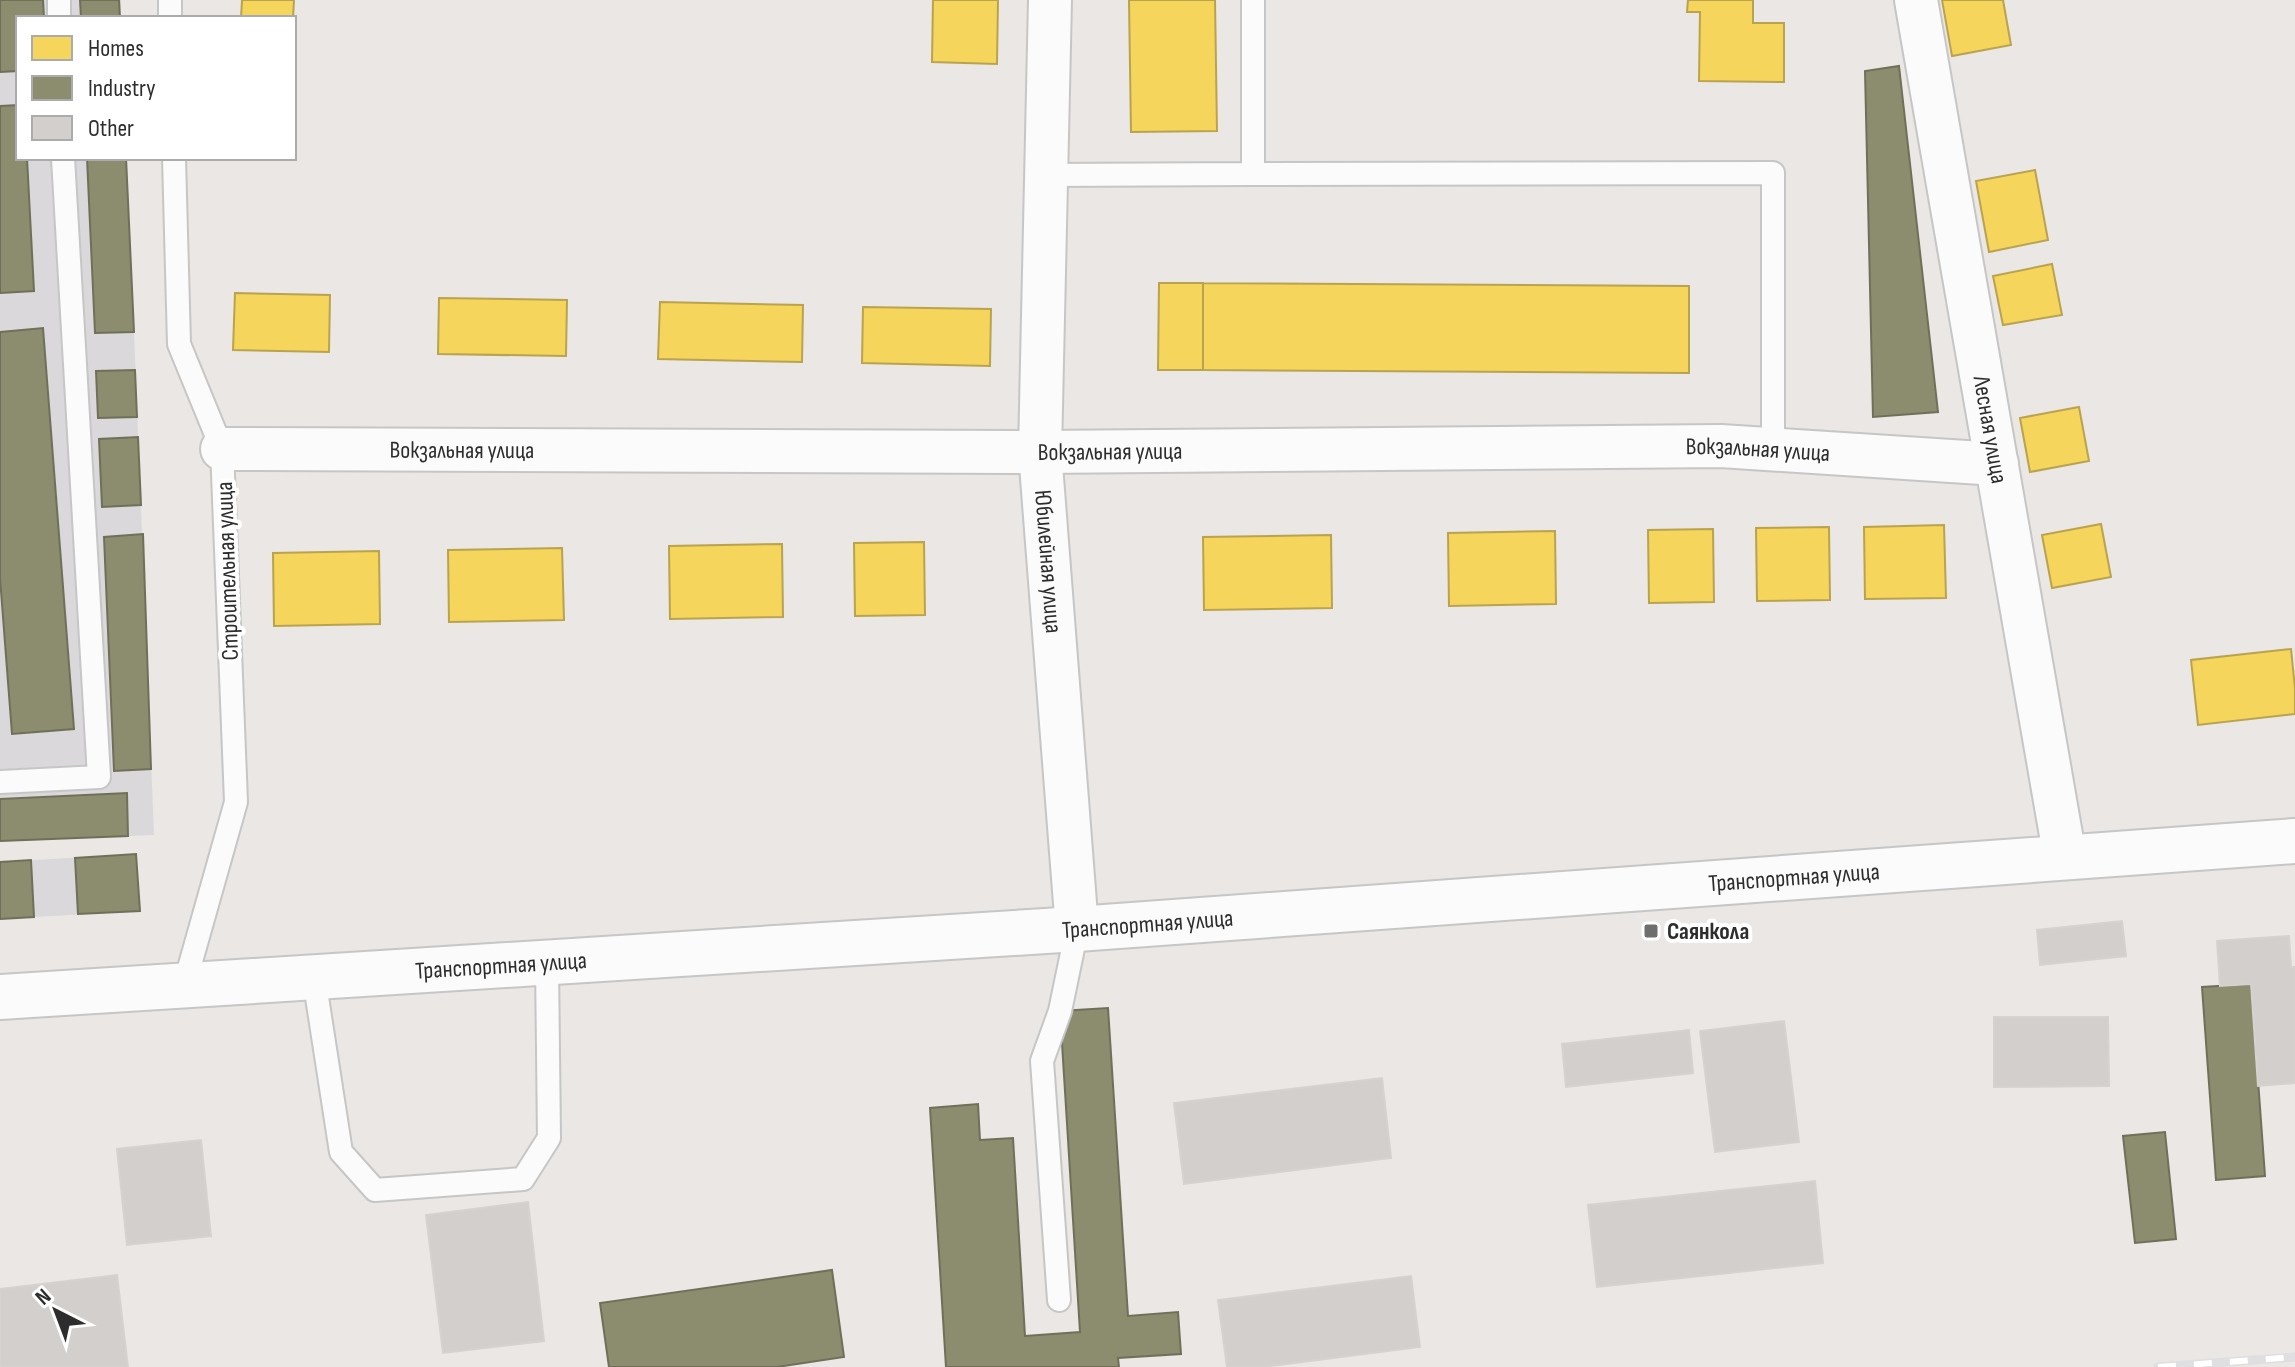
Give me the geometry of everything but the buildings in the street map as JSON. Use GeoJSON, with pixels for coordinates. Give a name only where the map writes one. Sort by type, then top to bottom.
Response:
{"type":"FeatureCollection","features":[{"type":"Feature","properties":{"kind":"street","name":"Юбилейная улица"},"geometry":{"type":"LineString","coordinates":[[1050,0],[1040,452],[1077,929]]}},
{"type":"Feature","properties":{"kind":"street","name":"Лесная улица"},"geometry":{"type":"LineString","coordinates":[[1916,0],[2065,858]]}},
{"type":"Feature","properties":{"kind":"street","name":"Вокзальная улица"},"geometry":{"type":"LineString","coordinates":[[222,449],[1040,452],[1721,446],[1997,464]]}},
{"type":"Feature","properties":{"kind":"street","name":"Транспортная улица"},"geometry":{"type":"LineString","coordinates":[[0,997],[1077,929],[2295,841]]}},
{"type":"Feature","properties":{"kind":"lane"},"geometry":{"type":"LineString","coordinates":[[1253,0],[1253,174]]}},
{"type":"Feature","properties":{"kind":"lane"},"geometry":{"type":"LineString","coordinates":[[0,782],[99,777],[63,160]]}},
{"type":"Feature","properties":{"kind":"lane","name":"Строительная улица"},"geometry":{"type":"LineString","coordinates":[[174,160],[179,344],[222,449],[236,802],[184,986]]}},
{"type":"Feature","properties":{"kind":"lane"},"geometry":{"type":"LineString","coordinates":[[1046,175],[1773,173],[1773,450]]}},
{"type":"Feature","properties":{"kind":"lane"},"geometry":{"type":"LineString","coordinates":[[1059,1300],[1042,1061],[1060,1011],[1077,929]]}},
{"type":"Feature","properties":{"kind":"lane"},"geometry":{"type":"LineString","coordinates":[[314,978],[341,1152],[375,1190],[523,1179],[549,1138],[547,963]]}},
{"type":"Feature","properties":{"kind":"shaded area"},"geometry":{"type":"Polygon","coordinates":[[[0,0],[121,0],[121,16],[16,16],[16,160],[127,160],[154,835],[0,841],[0,0]]]}},
{"type":"Feature","properties":{"kind":"shaded area"},"geometry":{"type":"Polygon","coordinates":[[[136,854],[140,911],[0,919],[0,862],[136,854]]]}},
{"type":"Feature","properties":{"kind":"railway"},"geometry":{"type":"LineString","coordinates":[[2158,1367],[2295,1357]]}},
{"type":"Feature","properties":{"kind":"place","name":"Саянкола"},"geometry":{"type":"Point","coordinates":[1651,931]}}]}
